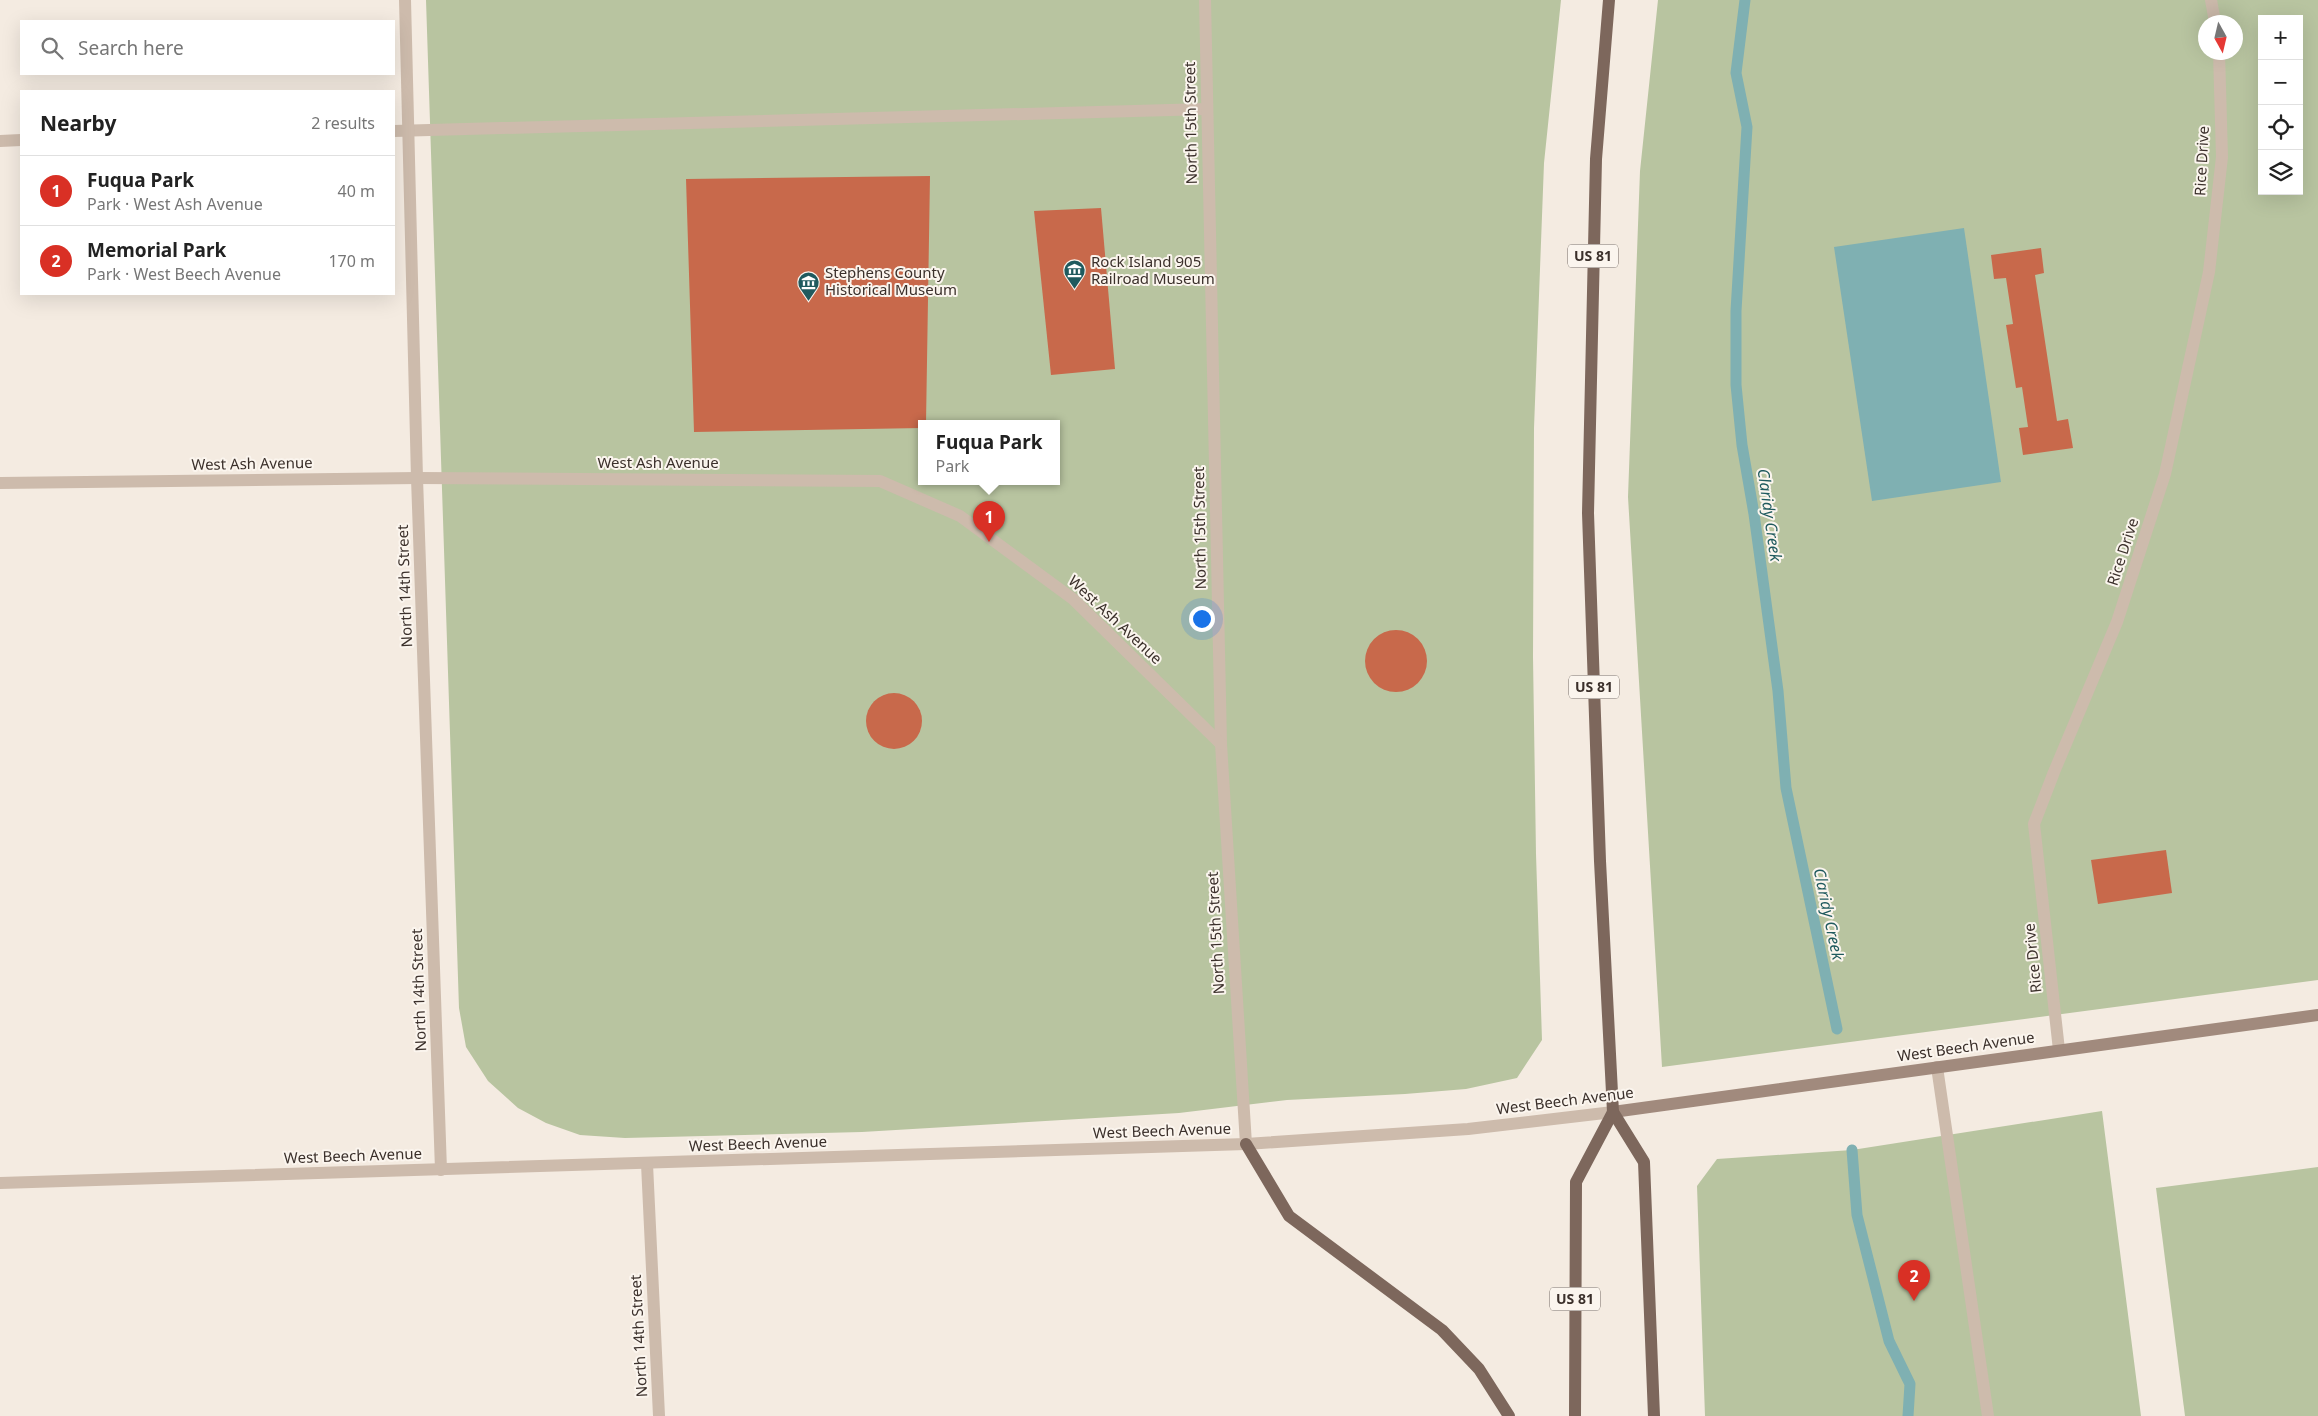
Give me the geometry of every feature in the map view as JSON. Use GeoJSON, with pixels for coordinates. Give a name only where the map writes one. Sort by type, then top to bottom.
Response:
{"type":"FeatureCollection","features":[{"type":"Feature","properties":{"kind":"main road","name":"US 81"},"geometry":{"type":"LineString","coordinates":[[1575,1416],[1576,1182],[1613,1112],[1600,861],[1588,513],[1596,160],[1610,0]]}},
{"type":"Feature","properties":{"kind":"main road","name":"West Beech Avenue"},"geometry":{"type":"LineString","coordinates":[[1613,1112],[2318,1015]]}},
{"type":"Feature","properties":{"kind":"main road"},"geometry":{"type":"LineString","coordinates":[[1613,1112],[1644,1162],[1654,1416]]}},
{"type":"Feature","properties":{"kind":"main road"},"geometry":{"type":"LineString","coordinates":[[1246,1144],[1289,1216],[1442,1330],[1479,1369],[1509,1416]]}},
{"type":"Feature","properties":{"kind":"street","name":"North 14th Street"},"geometry":{"type":"LineString","coordinates":[[405,0],[417,478],[441,1170]]}},
{"type":"Feature","properties":{"kind":"street","name":"North 15th Street"},"geometry":{"type":"LineString","coordinates":[[1205,0],[1221,744],[1246,1144]]}},
{"type":"Feature","properties":{"kind":"street"},"geometry":{"type":"LineString","coordinates":[[2211,0],[2214,15]]}},
{"type":"Feature","properties":{"kind":"street","name":"Rice Drive"},"geometry":{"type":"LineString","coordinates":[[2059,1050],[2034,824],[2117,622],[2165,474],[2209,272],[2222,157],[2219,60]]}},
{"type":"Feature","properties":{"kind":"street"},"geometry":{"type":"LineString","coordinates":[[395,130],[1207,109]]}},
{"type":"Feature","properties":{"kind":"street"},"geometry":{"type":"LineString","coordinates":[[0,141],[20,140]]}},
{"type":"Feature","properties":{"kind":"street","name":"West Ash Avenue"},"geometry":{"type":"LineString","coordinates":[[0,483],[417,478],[880,481],[960,516],[1073,598],[1221,744]]}},
{"type":"Feature","properties":{"kind":"street"},"geometry":{"type":"LineString","coordinates":[[1938,1067],[1988,1416]]}},
{"type":"Feature","properties":{"kind":"street","name":"West Beech Avenue"},"geometry":{"type":"LineString","coordinates":[[0,1183],[1246,1144],[1468,1129],[1613,1112]]}},
{"type":"Feature","properties":{"kind":"street","name":"North 14th Street"},"geometry":{"type":"LineString","coordinates":[[647,1164],[658,1416]]}},
{"type":"Feature","properties":{"kind":"green space"},"geometry":{"type":"Polygon","coordinates":[[[426,0],[1561,0],[1544,163],[1534,428],[1533,657],[1536,854],[1542,1040],[1517,1078],[1466,1089],[1287,1100],[1179,1113],[862,1132],[625,1138],[580,1135],[546,1123],[518,1108],[488,1081],[466,1047],[459,1008],[426,0]]]}},
{"type":"Feature","properties":{"kind":"green space"},"geometry":{"type":"Polygon","coordinates":[[[1658,0],[2318,0],[2318,980],[1662,1067],[1628,497],[1640,171],[1658,0]]]}},
{"type":"Feature","properties":{"kind":"green space"},"geometry":{"type":"Polygon","coordinates":[[[2102,1111],[2141,1416],[1705,1416],[1697,1186],[1717,1159],[1852,1150],[2102,1111]]]}},
{"type":"Feature","properties":{"kind":"green space"},"geometry":{"type":"Polygon","coordinates":[[[2318,1167],[2318,1416],[2185,1416],[2156,1188],[2318,1167]]]}},
{"type":"Feature","properties":{"kind":"water"},"geometry":{"type":"Polygon","coordinates":[[[1964,228],[2001,482],[1872,501],[1834,247],[1964,228]]]}},
{"type":"Feature","properties":{"kind":"building","name":"Stephens County Historical Museum"},"geometry":{"type":"Polygon","coordinates":[[[930,176],[926,420],[918,420],[918,428],[694,432],[686,179],[930,176]]]}},
{"type":"Feature","properties":{"kind":"building","name":"Rock Island 905 Railroad Museum"},"geometry":{"type":"Polygon","coordinates":[[[1101,208],[1115,369],[1051,375],[1034,211],[1101,208]]]}},
{"type":"Feature","properties":{"kind":"building"},"geometry":{"type":"Polygon","coordinates":[[[2041,248],[2044,273],[2035,275],[2057,421],[2068,419],[2073,448],[2023,455],[2019,428],[2028,427],[2022,387],[2016,388],[2006,325],[2013,324],[2006,278],[1994,279],[1991,255],[2041,248]]]}},
{"type":"Feature","properties":{"kind":"building"},"geometry":{"type":"Polygon","coordinates":[[[1396,630],[1413,635],[1418,639],[1422,644],[1427,661],[1422,678],[1418,683],[1413,687],[1396,692],[1379,687],[1374,683],[1370,678],[1365,661],[1370,644],[1374,639],[1379,635],[1396,630]]]}},
{"type":"Feature","properties":{"kind":"building"},"geometry":{"type":"Polygon","coordinates":[[[889,693],[899,693],[914,701],[920,710],[922,721],[920,732],[914,741],[899,749],[889,749],[878,744],[871,737],[866,726],[866,716],[871,705],[878,698],[889,693]]]}},
{"type":"Feature","properties":{"kind":"building"},"geometry":{"type":"Polygon","coordinates":[[[2166,850],[2172,893],[2098,904],[2091,860],[2166,850]]]}},
{"type":"Feature","properties":{"kind":"waterway","name":"Claridy Creek"},"geometry":{"type":"LineString","coordinates":[[1745,0],[1736,73],[1747,127],[1736,311],[1736,385],[1742,445],[1754,514],[1778,691],[1786,788],[1837,1029]]}},
{"type":"Feature","properties":{"kind":"waterway","name":"Claridy Creek"},"geometry":{"type":"LineString","coordinates":[[1852,1150],[1857,1215],[1889,1341],[1910,1384],[1908,1416]]}},
{"type":"Feature","properties":{"kind":"place","name":"Rock Island 905 Railroad Museum"},"geometry":{"type":"Point","coordinates":[1075,290]}},
{"type":"Feature","properties":{"kind":"place","name":"Stephens County Historical Museum"},"geometry":{"type":"Point","coordinates":[809,301]}},
{"type":"Feature","properties":{"kind":"place","name":"Fuqua Park"},"geometry":{"type":"Point","coordinates":[989,542]}},
{"type":"Feature","properties":{"kind":"place","name":"Memorial Park"},"geometry":{"type":"Point","coordinates":[1914,1301]}}]}
